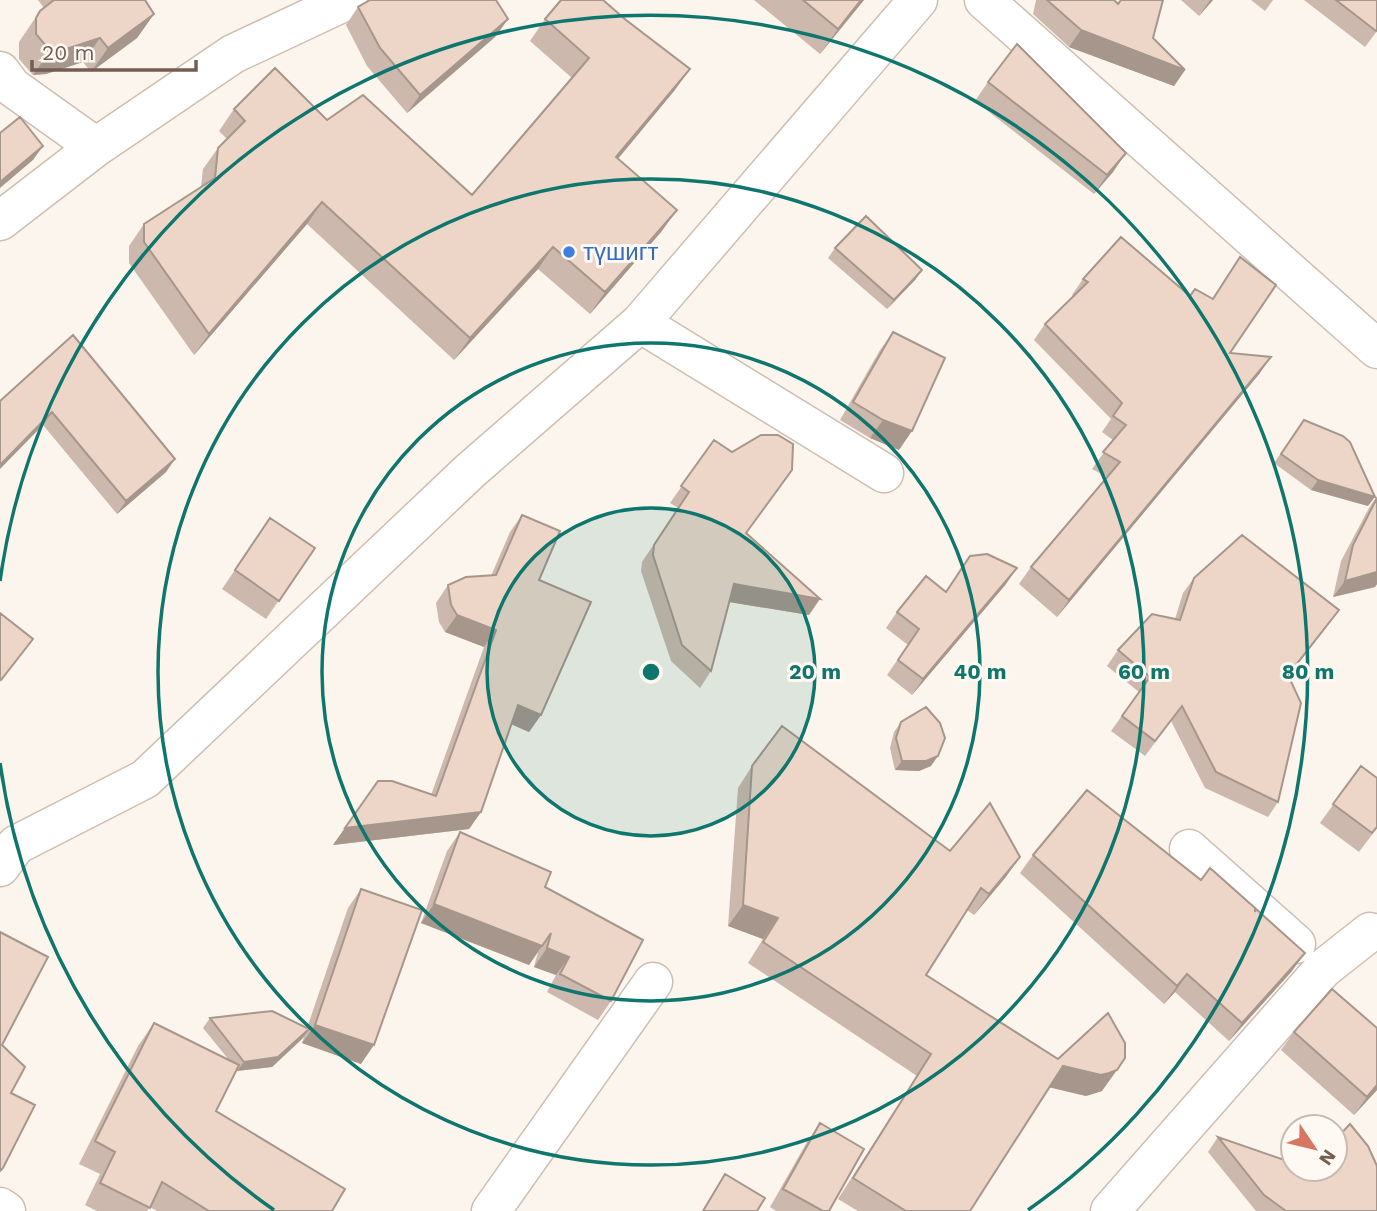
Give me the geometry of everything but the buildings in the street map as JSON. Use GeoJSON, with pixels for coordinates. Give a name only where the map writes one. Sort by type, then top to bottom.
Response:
{"type":"FeatureCollection","features":[{"type":"Feature","properties":{"kind":"street"},"geometry":{"type":"LineString","coordinates":[[0,221],[96,147],[233,54],[348,0]]}},
{"type":"Feature","properties":{"kind":"street"},"geometry":{"type":"LineString","coordinates":[[0,867],[16,845],[145,779],[470,471],[640,323],[918,0]]}},
{"type":"Feature","properties":{"kind":"street"},"geometry":{"type":"LineString","coordinates":[[984,0],[1158,151],[1377,349]]}},
{"type":"Feature","properties":{"kind":"street"},"geometry":{"type":"LineString","coordinates":[[0,71],[12,87],[96,147]]}},
{"type":"Feature","properties":{"kind":"street"},"geometry":{"type":"LineString","coordinates":[[640,323],[884,473]]}},
{"type":"Feature","properties":{"kind":"street"},"geometry":{"type":"LineString","coordinates":[[1189,849],[1323,969]]}},
{"type":"Feature","properties":{"kind":"street"},"geometry":{"type":"LineString","coordinates":[[1110,1211],[1323,969],[1370,932]]}},
{"type":"Feature","properties":{"kind":"street"},"geometry":{"type":"LineString","coordinates":[[491,1211],[653,982]]}},
{"type":"Feature","properties":{"kind":"street"},"geometry":{"type":"LineString","coordinates":[[0,1207],[6,1211]]}},
{"type":"Feature","properties":{"kind":"place","name":"түшигт"},"geometry":{"type":"Point","coordinates":[569,252]}}]}
